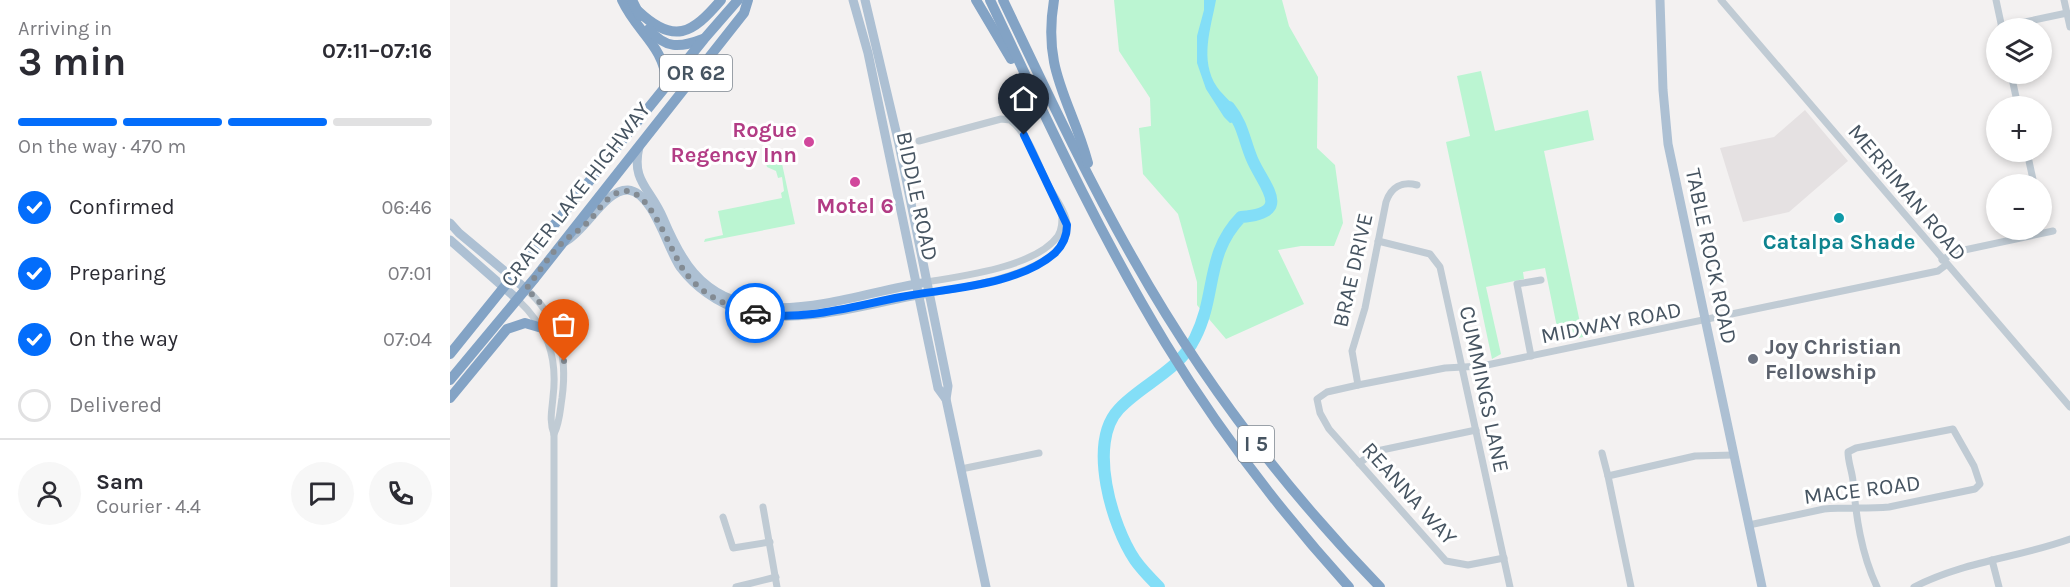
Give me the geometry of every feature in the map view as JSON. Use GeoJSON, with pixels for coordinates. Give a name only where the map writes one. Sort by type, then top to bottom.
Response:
{"type":"FeatureCollection","features":[{"type":"Feature","properties":{"kind":"highway"},"geometry":{"type":"LineString","coordinates":[[622,0],[662,56],[667,84]]}},
{"type":"Feature","properties":{"kind":"highway"},"geometry":{"type":"LineString","coordinates":[[632,0],[652,32],[665,44],[679,47],[704,39]]}},
{"type":"Feature","properties":{"kind":"highway"},"geometry":{"type":"LineString","coordinates":[[638,11],[661,29],[684,32],[699,24],[721,0]]}},
{"type":"Feature","properties":{"kind":"highway","name":"CRATER LAKE HIGHWAY"},"geometry":{"type":"LineString","coordinates":[[450,354],[667,84],[738,0]]}},
{"type":"Feature","properties":{"kind":"highway","name":"CRATER LAKE HIGHWAY"},"geometry":{"type":"LineString","coordinates":[[450,380],[564,242],[744,13],[748,0]]}},
{"type":"Feature","properties":{"kind":"highway"},"geometry":{"type":"LineString","coordinates":[[976,0],[1016,66],[1025,74]]}},
{"type":"Feature","properties":{"kind":"highway","name":"I 5"},"geometry":{"type":"LineString","coordinates":[[990,0],[1102,230],[1156,328],[1188,379],[1264,485],[1349,587]]}},
{"type":"Feature","properties":{"kind":"highway","name":"I 5"},"geometry":{"type":"LineString","coordinates":[[1003,0],[1092,184],[1168,317],[1272,465],[1380,587]]}},
{"type":"Feature","properties":{"kind":"highway"},"geometry":{"type":"LineString","coordinates":[[1054,0],[1051,31],[1055,71],[1087,160],[1092,184]]}},
{"type":"Feature","properties":{"kind":"highway"},"geometry":{"type":"LineString","coordinates":[[450,398],[507,329],[525,323],[542,328]]}},
{"type":"Feature","properties":{"kind":"main road","name":"BIDDLE ROAD"},"geometry":{"type":"LineString","coordinates":[[853,0],[868,53],[917,284],[924,294]]}},
{"type":"Feature","properties":{"kind":"main road","name":"BIDDLE ROAD"},"geometry":{"type":"LineString","coordinates":[[866,0],[879,49],[927,282],[924,294],[939,388],[946,399],[983,586]]}},
{"type":"Feature","properties":{"kind":"main road","name":"TABLE ROCK ROAD"},"geometry":{"type":"LineString","coordinates":[[1660,0],[1663,90],[1668,144],[1762,587]]}},
{"type":"Feature","properties":{"kind":"main road"},"geometry":{"type":"LineString","coordinates":[[639,144],[636,163],[640,181],[655,202],[687,264],[718,293],[746,304],[789,307],[927,282]]}},
{"type":"Feature","properties":{"kind":"main road"},"geometry":{"type":"LineString","coordinates":[[564,242],[574,236],[609,198],[627,190],[635,192],[648,202],[673,254],[687,276],[706,293],[730,306],[772,315],[804,315],[924,294]]}},
{"type":"Feature","properties":{"kind":"main road"},"geometry":{"type":"LineString","coordinates":[[450,223],[526,289]]}},
{"type":"Feature","properties":{"kind":"main road"},"geometry":{"type":"LineString","coordinates":[[450,240],[517,299]]}},
{"type":"Feature","properties":{"kind":"street","name":"MERRIMAN ROAD"},"geometry":{"type":"LineString","coordinates":[[1721,0],[1944,263],[2070,407]]}},
{"type":"Feature","properties":{"kind":"street"},"geometry":{"type":"LineString","coordinates":[[1996,0],[2000,18]]}},
{"type":"Feature","properties":{"kind":"street"},"geometry":{"type":"LineString","coordinates":[[2064,0],[2070,27]]}},
{"type":"Feature","properties":{"kind":"street"},"geometry":{"type":"LineString","coordinates":[[2045,18],[2067,13]]}},
{"type":"Feature","properties":{"kind":"street"},"geometry":{"type":"LineString","coordinates":[[919,141],[1001,119],[1010,120],[1028,142],[1067,225],[1065,240],[1047,258],[999,279],[924,294]]}},
{"type":"Feature","properties":{"kind":"street","name":"BRAE DRIVE"},"geometry":{"type":"LineString","coordinates":[[1358,385],[1352,351],[1365,308],[1388,196],[1402,183],[1417,185]]}},
{"type":"Feature","properties":{"kind":"street"},"geometry":{"type":"LineString","coordinates":[[927,282],[998,268],[1030,256],[1057,238],[1062,224],[1062,211]]}},
{"type":"Feature","properties":{"kind":"street","name":"MIDWAY ROAD"},"geometry":{"type":"LineString","coordinates":[[1317,399],[1327,392],[1439,368],[1462,368],[1531,356],[1938,271],[1955,252],[2053,231]]}},
{"type":"Feature","properties":{"kind":"street","name":"CUMMINGS LANE"},"geometry":{"type":"LineString","coordinates":[[1378,241],[1424,252],[1438,262],[1510,587]]}},
{"type":"Feature","properties":{"kind":"street"},"geometry":{"type":"LineString","coordinates":[[1531,356],[1517,284],[1540,280]]}},
{"type":"Feature","properties":{"kind":"street"},"geometry":{"type":"LineString","coordinates":[[526,289],[542,305],[552,321],[562,351],[563,389],[559,422],[554,434]]}},
{"type":"Feature","properties":{"kind":"street"},"geometry":{"type":"LineString","coordinates":[[517,299],[542,328],[554,360],[550,420],[554,434],[554,587]]}},
{"type":"Feature","properties":{"kind":"street","name":"REANNA WAY"},"geometry":{"type":"LineString","coordinates":[[1317,399],[1325,424],[1446,561],[1468,565],[1504,558]]}},
{"type":"Feature","properties":{"kind":"street","name":"MACE ROAD"},"geometry":{"type":"LineString","coordinates":[[1749,525],[1824,509],[1854,508],[1900,505],[1978,487],[1978,474],[1953,429],[1851,449],[1848,456],[1854,508]]}},
{"type":"Feature","properties":{"kind":"street"},"geometry":{"type":"LineString","coordinates":[[1359,463],[1377,451],[1476,430]]}},
{"type":"Feature","properties":{"kind":"street"},"geometry":{"type":"LineString","coordinates":[[961,469],[1039,453]]}},
{"type":"Feature","properties":{"kind":"street"},"geometry":{"type":"LineString","coordinates":[[1602,453],[1630,587]]}},
{"type":"Feature","properties":{"kind":"street"},"geometry":{"type":"LineString","coordinates":[[1608,476],[1695,456],[1734,455]]}},
{"type":"Feature","properties":{"kind":"street"},"geometry":{"type":"LineString","coordinates":[[763,507],[777,587]]}},
{"type":"Feature","properties":{"kind":"street"},"geometry":{"type":"LineString","coordinates":[[1854,508],[1867,562],[1877,587]]}},
{"type":"Feature","properties":{"kind":"street"},"geometry":{"type":"LineString","coordinates":[[723,517],[733,548],[770,542]]}},
{"type":"Feature","properties":{"kind":"street"},"geometry":{"type":"LineString","coordinates":[[1914,587],[1954,569],[2070,540]]}},
{"type":"Feature","properties":{"kind":"street"},"geometry":{"type":"LineString","coordinates":[[1992,560],[1999,587]]}},
{"type":"Feature","properties":{"kind":"street"},"geometry":{"type":"LineString","coordinates":[[736,587],[776,577]]}},
{"type":"Feature","properties":{"kind":"shaded area"},"geometry":{"type":"Polygon","coordinates":[[[1805,110],[1848,161],[1789,212],[1743,222],[1720,148],[1774,137],[1805,110]]]}},
{"type":"Feature","properties":{"kind":"green space"},"geometry":{"type":"Polygon","coordinates":[[[1114,0],[1282,0],[1289,26],[1318,77],[1317,148],[1335,165],[1343,223],[1334,246],[1301,246],[1278,250],[1304,304],[1226,339],[1197,305],[1197,282],[1178,214],[1143,174],[1139,128],[1151,126],[1150,98],[1119,51],[1114,0]]]}},
{"type":"Feature","properties":{"kind":"green space"},"geometry":{"type":"Polygon","coordinates":[[[1481,71],[1495,131],[1588,110],[1594,140],[1544,151],[1583,337],[1560,342],[1545,268],[1523,272],[1524,279],[1486,287],[1501,354],[1492,359],[1446,142],[1470,136],[1457,76],[1481,71]]]}},
{"type":"Feature","properties":{"kind":"green space"},"geometry":{"type":"Polygon","coordinates":[[[781,159],[795,224],[704,242],[705,239],[723,235],[718,211],[782,198],[781,193],[784,191],[782,177],[778,178],[776,171],[767,167],[766,163],[781,159]]]}},
{"type":"Feature","properties":{"kind":"water"},"geometry":{"type":"Polygon","coordinates":[[[1204,0],[1216,0],[1207,55],[1217,87],[1240,116],[1235,122],[1230,123],[1224,117],[1206,89],[1197,63],[1197,36],[1204,10],[1204,0]]]}},
{"type":"Feature","properties":{"kind":"waterway"},"geometry":{"type":"LineString","coordinates":[[1159,587],[1135,560],[1118,527],[1106,484],[1105,442],[1110,424],[1119,409],[1180,360],[1188,350],[1202,322],[1216,260],[1230,231],[1241,217],[1257,215],[1267,210],[1271,204],[1268,189],[1252,159],[1243,132],[1229,107]]}},
{"type":"Feature","properties":{"kind":"way so far"},"geometry":{"type":"LineString","coordinates":[[564,361],[557,329],[536,297],[526,289],[564,242],[574,236],[609,198],[618,192],[627,190],[635,192],[648,202],[679,266],[696,285],[717,300],[755,313]]}},
{"type":"Feature","properties":{"kind":"place","name":"Rogue Regency Inn"},"geometry":{"type":"Point","coordinates":[809,142]}},
{"type":"Feature","properties":{"kind":"place","name":"Motel 6"},"geometry":{"type":"Point","coordinates":[855,182]}},
{"type":"Feature","properties":{"kind":"place","name":"Catalpa Shade"},"geometry":{"type":"Point","coordinates":[1839,218]}},
{"type":"Feature","properties":{"kind":"place","name":"Joy Christian Fellowship"},"geometry":{"type":"Point","coordinates":[1753,359]}},
{"type":"Feature","properties":{"kind":"route"},"geometry":{"type":"LineString","coordinates":[[755,313],[804,315],[944,291],[1007,277],[1047,258],[1060,248],[1065,240],[1066,219],[1024,135]]}}]}
